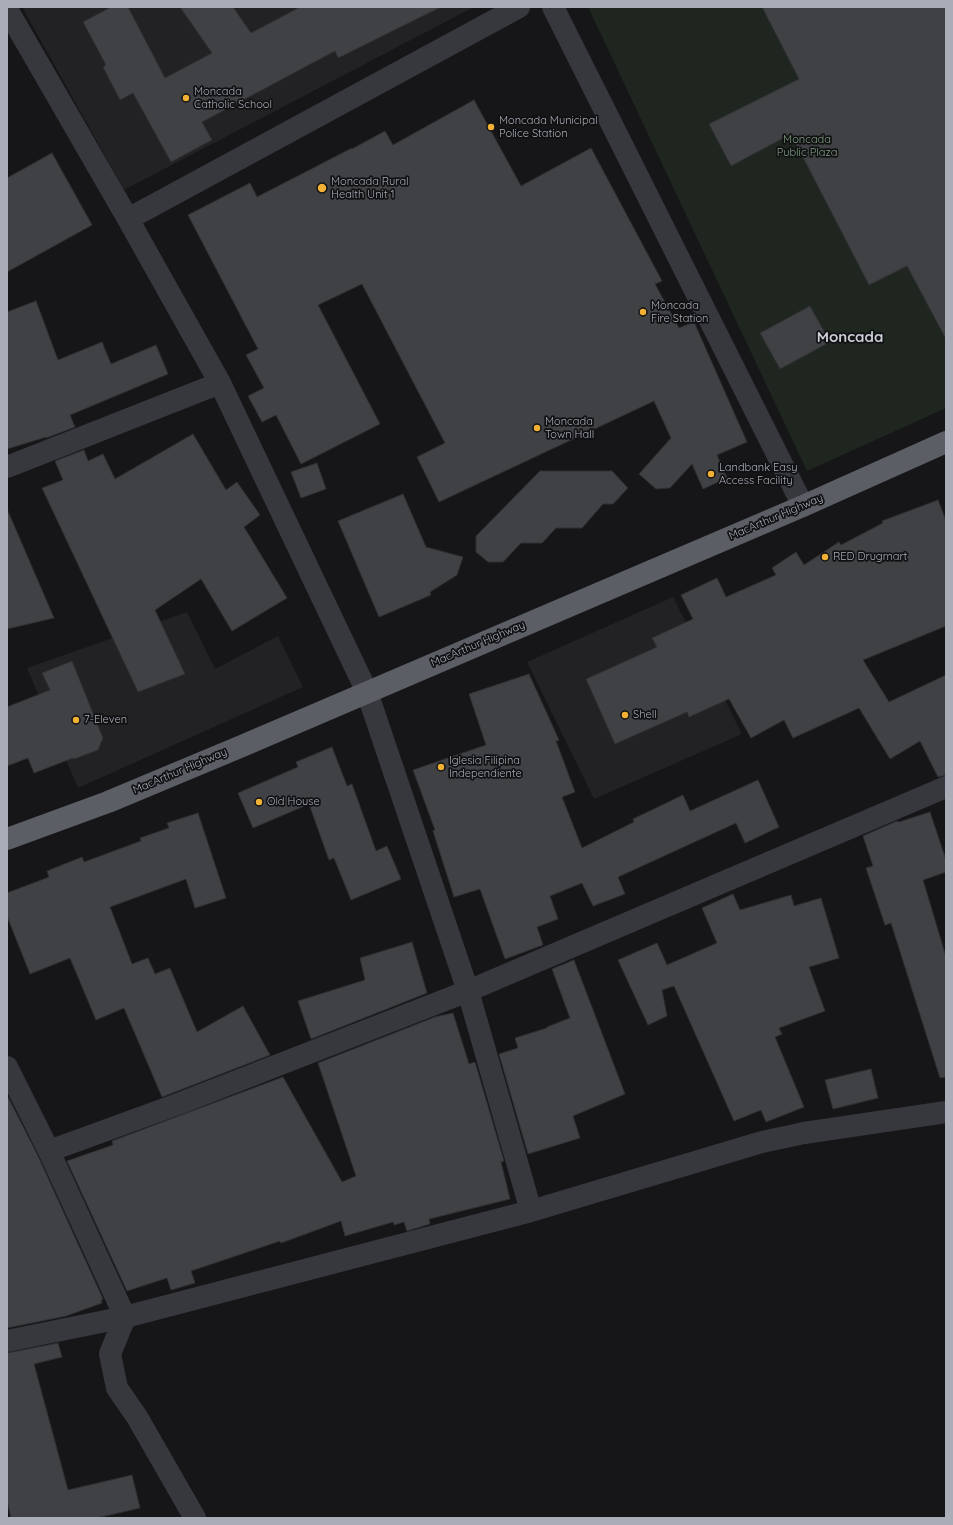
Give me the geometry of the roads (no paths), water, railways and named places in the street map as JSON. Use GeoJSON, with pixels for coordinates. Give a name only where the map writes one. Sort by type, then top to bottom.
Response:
{"type":"FeatureCollection","features":[{"type":"Feature","properties":{"kind":"highway","name":"MacArthur Highway"},"geometry":{"type":"LineString","coordinates":[[7,839],[108,802],[804,506],[946,444]]}},
{"type":"Feature","properties":{"kind":"street"},"geometry":{"type":"LineString","coordinates":[[128,219],[519,7]]}},
{"type":"Feature","properties":{"kind":"street"},"geometry":{"type":"LineString","coordinates":[[553,7],[804,506]]}},
{"type":"Feature","properties":{"kind":"street"},"geometry":{"type":"LineString","coordinates":[[7,9],[128,219],[220,383],[367,692],[468,991],[531,1211]]}},
{"type":"Feature","properties":{"kind":"street"},"geometry":{"type":"LineString","coordinates":[[7,468],[220,383]]}},
{"type":"Feature","properties":{"kind":"street"},"geometry":{"type":"LineString","coordinates":[[49,1151],[178,1104],[468,991],[946,787]]}},
{"type":"Feature","properties":{"kind":"street"},"geometry":{"type":"LineString","coordinates":[[7,1067],[49,1151],[125,1317],[110,1354],[117,1388],[138,1417],[195,1518]]}},
{"type":"Feature","properties":{"kind":"street"},"geometry":{"type":"LineString","coordinates":[[7,1341],[125,1317],[531,1211],[762,1142],[818,1130],[946,1112]]}},
{"type":"Feature","properties":{"kind":"place","name":"Moncada Catholic School"},"geometry":{"type":"Point","coordinates":[186,98]}},
{"type":"Feature","properties":{"kind":"place","name":"Moncada Municipal Police Station"},"geometry":{"type":"Point","coordinates":[491,127]}},
{"type":"Feature","properties":{"kind":"place","name":"Moncada Rural Health Unit 1"},"geometry":{"type":"Point","coordinates":[322,188]}},
{"type":"Feature","properties":{"kind":"place","name":"Moncada Fire Station"},"geometry":{"type":"Point","coordinates":[643,312]}},
{"type":"Feature","properties":{"kind":"place","name":"Moncada Town Hall"},"geometry":{"type":"Point","coordinates":[537,428]}},
{"type":"Feature","properties":{"kind":"place","name":"Landbank Easy Access Facility"},"geometry":{"type":"Point","coordinates":[711,474]}},
{"type":"Feature","properties":{"kind":"place","name":"RED Drugmart"},"geometry":{"type":"Point","coordinates":[825,557]}},
{"type":"Feature","properties":{"kind":"place","name":"Shell"},"geometry":{"type":"Point","coordinates":[625,715]}},
{"type":"Feature","properties":{"kind":"place","name":"7-Eleven"},"geometry":{"type":"Point","coordinates":[76,720]}},
{"type":"Feature","properties":{"kind":"place","name":"Iglesia Filipina Independiente"},"geometry":{"type":"Point","coordinates":[441,767]}},
{"type":"Feature","properties":{"kind":"place","name":"Old House"},"geometry":{"type":"Point","coordinates":[259,802]}},
{"type":"Feature","properties":{"kind":"district","name":"Moncada"},"geometry":{"type":"Point","coordinates":[850,337]}},
{"type":"Feature","properties":{"kind":"park label","name":"Moncada Public Plaza"},"geometry":{"type":"Point","coordinates":[807,146]}}]}
